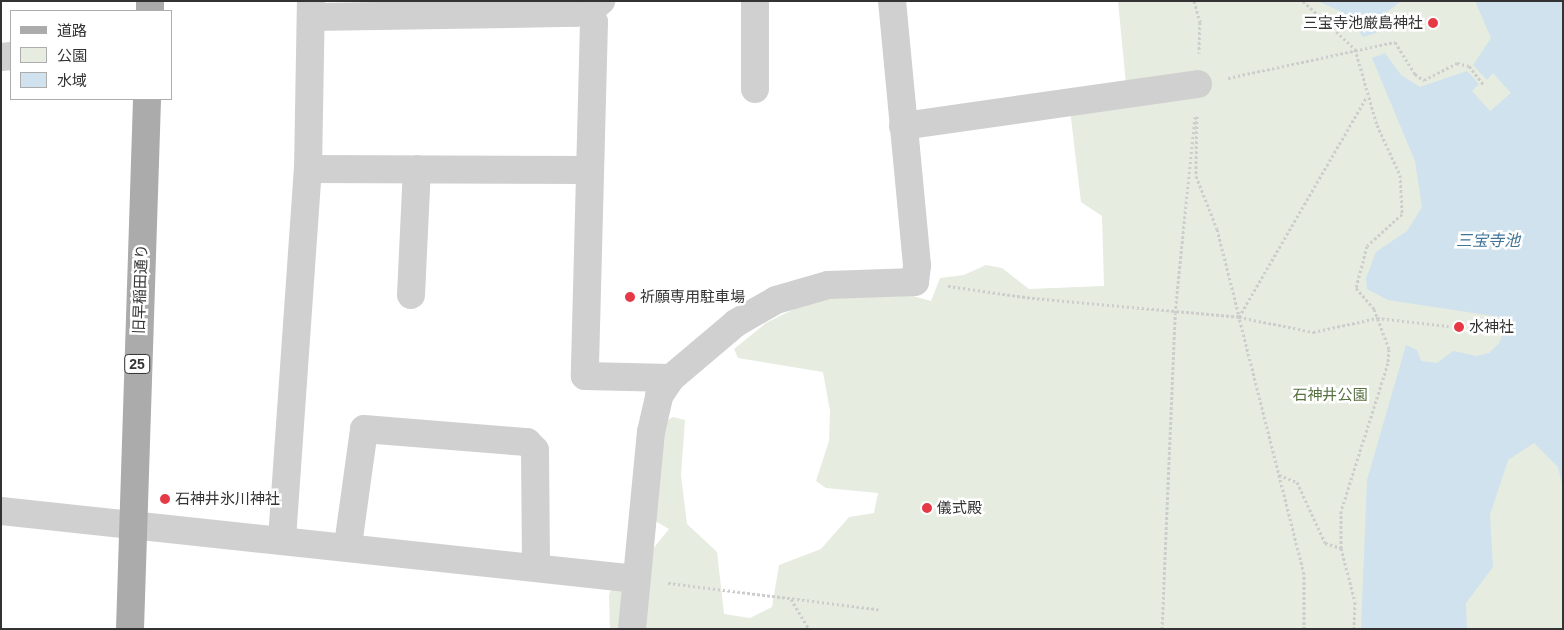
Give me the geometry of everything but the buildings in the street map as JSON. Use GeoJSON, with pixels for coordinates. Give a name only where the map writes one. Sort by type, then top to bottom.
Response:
{"type":"FeatureCollection","features":[{"type":"Feature","properties":{"kind":"main road","name":"旧早稲田通り"},"geometry":{"type":"LineString","coordinates":[[130,629],[147,100]]}},
{"type":"Feature","properties":{"kind":"street"},"geometry":{"type":"LineString","coordinates":[[755,1],[755,89]]}},
{"type":"Feature","properties":{"kind":"street"},"geometry":{"type":"LineString","coordinates":[[632,629],[651,432],[659,396],[671,378],[736,322],[776,300],[828,285],[915,282],[917,265],[892,1]]}},
{"type":"Feature","properties":{"kind":"street"},"geometry":{"type":"LineString","coordinates":[[282,539],[297,373],[308,169],[312,9],[595,6],[585,376],[671,378]]}},
{"type":"Feature","properties":{"kind":"street"},"geometry":{"type":"LineString","coordinates":[[903,126],[1198,84]]}},
{"type":"Feature","properties":{"kind":"street"},"geometry":{"type":"LineString","coordinates":[[308,169],[590,170]]}},
{"type":"Feature","properties":{"kind":"street"},"geometry":{"type":"LineString","coordinates":[[411,294],[417,169]]}},
{"type":"Feature","properties":{"kind":"street"},"geometry":{"type":"LineString","coordinates":[[348,545],[360,431],[364,429],[527,442],[535,450],[536,566]]}},
{"type":"Feature","properties":{"kind":"street"},"geometry":{"type":"LineString","coordinates":[[1,511],[348,545],[636,579]]}},
{"type":"Feature","properties":{"kind":"path"},"geometry":{"type":"LineString","coordinates":[[1194,1],[1200,22],[1196,176],[1217,229],[1304,574],[1304,629]]}},
{"type":"Feature","properties":{"kind":"path"},"geometry":{"type":"LineString","coordinates":[[1303,1],[1355,49],[1367,96],[1400,175],[1402,214],[1367,246],[1359,265],[1356,288],[1386,334],[1388,364],[1352,468],[1341,510],[1341,548],[1355,602],[1354,629]]}},
{"type":"Feature","properties":{"kind":"path"},"geometry":{"type":"LineString","coordinates":[[1198,84],[1383,42],[1395,42],[1415,74],[1424,80],[1457,63],[1469,66],[1484,85]]}},
{"type":"Feature","properties":{"kind":"path"},"geometry":{"type":"LineString","coordinates":[[1162,629],[1175,313],[1198,84]]}},
{"type":"Feature","properties":{"kind":"path"},"geometry":{"type":"LineString","coordinates":[[1239,316],[1367,96]]}},
{"type":"Feature","properties":{"kind":"path"},"geometry":{"type":"LineString","coordinates":[[915,282],[1175,313],[1239,316],[1312,332],[1377,318],[1449,326]]}},
{"type":"Feature","properties":{"kind":"path"},"geometry":{"type":"LineString","coordinates":[[1279,475],[1297,482],[1325,543],[1341,548]]}},
{"type":"Feature","properties":{"kind":"path"},"geometry":{"type":"LineString","coordinates":[[636,579],[878,609]]}},
{"type":"Feature","properties":{"kind":"path"},"geometry":{"type":"LineString","coordinates":[[790,599],[809,629]]}},
{"type":"Feature","properties":{"kind":"green space","name":"石神井公園"},"geometry":{"type":"Polygon","coordinates":[[[1118,1],[1563,1],[1563,629],[610,629],[609,595],[619,569],[648,555],[669,529],[650,518],[659,425],[673,417],[685,420],[681,475],[687,524],[717,552],[724,614],[750,618],[772,607],[779,565],[821,549],[849,517],[874,513],[878,493],[826,488],[816,481],[829,441],[830,411],[823,372],[738,358],[734,349],[766,323],[828,292],[891,290],[931,301],[940,278],[964,275],[986,265],[1002,268],[1029,289],[1104,286],[1102,216],[1081,202],[1068,93],[1126,84],[1118,1]]]}},
{"type":"Feature","properties":{"kind":"water"},"geometry":{"type":"Polygon","coordinates":[[[1318,1],[1401,1],[1374,22],[1379,32],[1363,37],[1344,13],[1318,1]]]}},
{"type":"Feature","properties":{"kind":"water","name":"三宝寺池"},"geometry":{"type":"Polygon","coordinates":[[[1475,1],[1563,1],[1563,489],[1558,467],[1534,443],[1508,460],[1490,515],[1493,567],[1466,603],[1467,629],[1361,629],[1367,480],[1406,345],[1417,350],[1421,361],[1437,363],[1453,351],[1477,356],[1489,353],[1500,342],[1504,325],[1503,319],[1388,300],[1367,289],[1366,278],[1376,252],[1407,231],[1422,207],[1415,161],[1372,58],[1385,53],[1401,75],[1420,87],[1467,71],[1479,84],[1472,91],[1490,111],[1511,93],[1493,73],[1487,80],[1473,65],[1491,38],[1475,1]]]}},
{"type":"Feature","properties":{"kind":"place","name":"三宝寺池厳島神社"},"geometry":{"type":"Point","coordinates":[1433,23]}},
{"type":"Feature","properties":{"kind":"place","name":"祈願専用駐車場"},"geometry":{"type":"Point","coordinates":[630,297]}},
{"type":"Feature","properties":{"kind":"place","name":"水神社"},"geometry":{"type":"Point","coordinates":[1459,327]}},
{"type":"Feature","properties":{"kind":"place","name":"石神井氷川神社"},"geometry":{"type":"Point","coordinates":[165,499]}},
{"type":"Feature","properties":{"kind":"place","name":"儀式殿"},"geometry":{"type":"Point","coordinates":[927,508]}}]}
